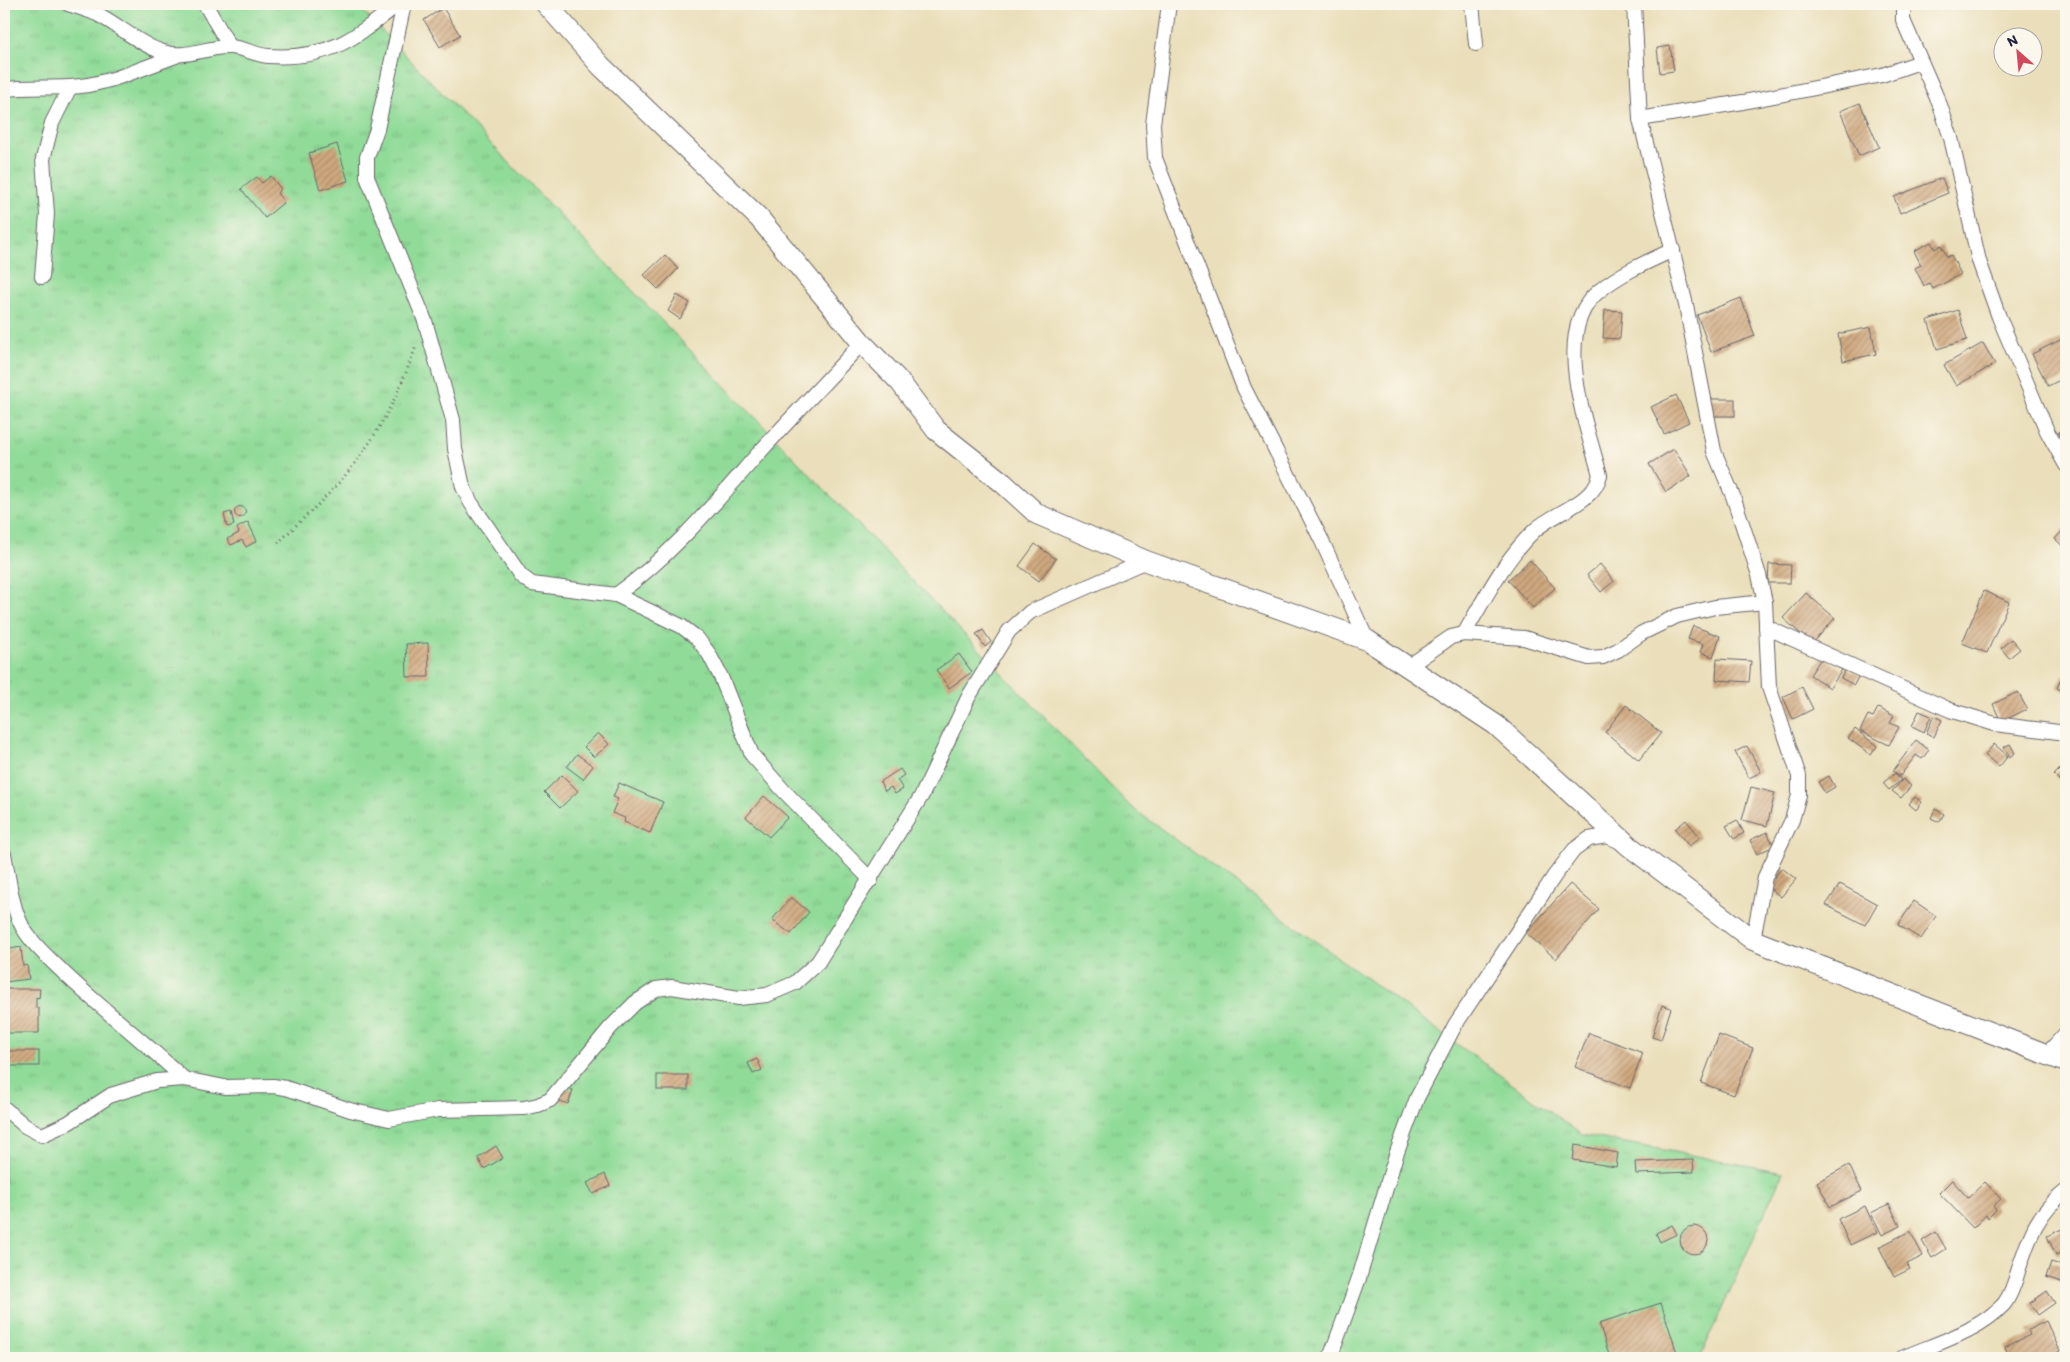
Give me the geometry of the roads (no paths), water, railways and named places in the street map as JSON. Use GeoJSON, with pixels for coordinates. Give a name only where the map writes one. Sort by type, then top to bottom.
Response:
{"type":"FeatureCollection","features":[{"type":"Feature","properties":{"kind":"street"},"geometry":{"type":"LineString","coordinates":[[68,4],[98,14],[134,38],[157,50],[176,56]]}},
{"type":"Feature","properties":{"kind":"street"},"geometry":{"type":"LineString","coordinates":[[205,4],[230,47]]}},
{"type":"Feature","properties":{"kind":"street"},"geometry":{"type":"LineString","coordinates":[[4,89],[37,86],[70,87],[99,82],[176,56],[207,49],[230,47],[265,56],[294,57],[321,52],[343,45],[398,4]]}},
{"type":"Feature","properties":{"kind":"street"},"geometry":{"type":"LineString","coordinates":[[404,4],[380,119],[367,157],[367,177],[425,321],[453,420],[455,449],[463,488],[471,504],[521,576],[532,584],[616,596],[681,626],[697,638],[709,654],[721,677],[752,755],[871,880]]}},
{"type":"Feature","properties":{"kind":"street"},"geometry":{"type":"LineString","coordinates":[[546,4],[601,66],[759,218],[862,343],[900,382],[936,430],[1037,514],[1146,562],[1367,640],[1406,668],[1496,725],[1628,846],[1753,940],[2066,1062]]}},
{"type":"Feature","properties":{"kind":"street"},"geometry":{"type":"LineString","coordinates":[[1169,4],[1153,124],[1155,158],[1244,388],[1321,539],[1367,640]]}},
{"type":"Feature","properties":{"kind":"street"},"geometry":{"type":"LineString","coordinates":[[1472,4],[1476,44]]}},
{"type":"Feature","properties":{"kind":"street"},"geometry":{"type":"LineString","coordinates":[[1634,4],[1640,120],[1688,313],[1714,451],[1746,534],[1765,602],[1769,687],[1799,776],[1799,795],[1792,820],[1765,877],[1753,940]]}},
{"type":"Feature","properties":{"kind":"street"},"geometry":{"type":"LineString","coordinates":[[1904,4],[1903,20],[1940,105],[1950,138],[1982,270],[2047,431],[2066,464]]}},
{"type":"Feature","properties":{"kind":"street"},"geometry":{"type":"LineString","coordinates":[[1640,120],[1882,75],[1920,62]]}},
{"type":"Feature","properties":{"kind":"street"},"geometry":{"type":"LineString","coordinates":[[42,277],[48,214],[43,159],[52,123],[70,87]]}},
{"type":"Feature","properties":{"kind":"street"},"geometry":{"type":"LineString","coordinates":[[1464,634],[1518,546],[1537,528],[1590,496],[1598,486],[1600,476],[1578,388],[1573,352],[1577,327],[1585,308],[1598,292],[1624,274],[1672,250]]}},
{"type":"Feature","properties":{"kind":"street"},"geometry":{"type":"LineString","coordinates":[[616,596],[647,573],[690,532],[792,417],[862,343]]}},
{"type":"Feature","properties":{"kind":"street"},"geometry":{"type":"LineString","coordinates":[[4,1108],[25,1126],[42,1135],[68,1123],[111,1095],[157,1081],[184,1078],[225,1087],[273,1086],[286,1088],[350,1110],[389,1119],[438,1110],[524,1108],[550,1100],[611,1027],[636,1003],[656,989],[672,987],[738,998],[767,995],[795,983],[818,962],[871,880],[922,794],[969,696],[1009,631],[1030,612],[1146,562]]}},
{"type":"Feature","properties":{"kind":"street"},"geometry":{"type":"LineString","coordinates":[[1406,668],[1451,638],[1464,634],[1524,638],[1589,658],[1596,657],[1618,650],[1642,633],[1677,616],[1715,607],[1765,602]]}},
{"type":"Feature","properties":{"kind":"street"},"geometry":{"type":"LineString","coordinates":[[1766,627],[1950,710],[1995,724],[2066,733]]}},
{"type":"Feature","properties":{"kind":"street"},"geometry":{"type":"LineString","coordinates":[[1330,1358],[1359,1278],[1396,1155],[1417,1098],[1455,1026],[1549,883],[1574,850],[1589,839],[1607,836],[1628,846]]}},
{"type":"Feature","properties":{"kind":"street"},"geometry":{"type":"LineString","coordinates":[[4,854],[14,903],[24,928],[39,948],[106,1012],[150,1047],[184,1078]]}},
{"type":"Feature","properties":{"kind":"street"},"geometry":{"type":"LineString","coordinates":[[2047,1054],[2066,1034]]}},
{"type":"Feature","properties":{"kind":"street"},"geometry":{"type":"LineString","coordinates":[[1902,1358],[1951,1338],[1980,1323],[2004,1303],[2016,1279],[2037,1220],[2066,1191]]}}]}
